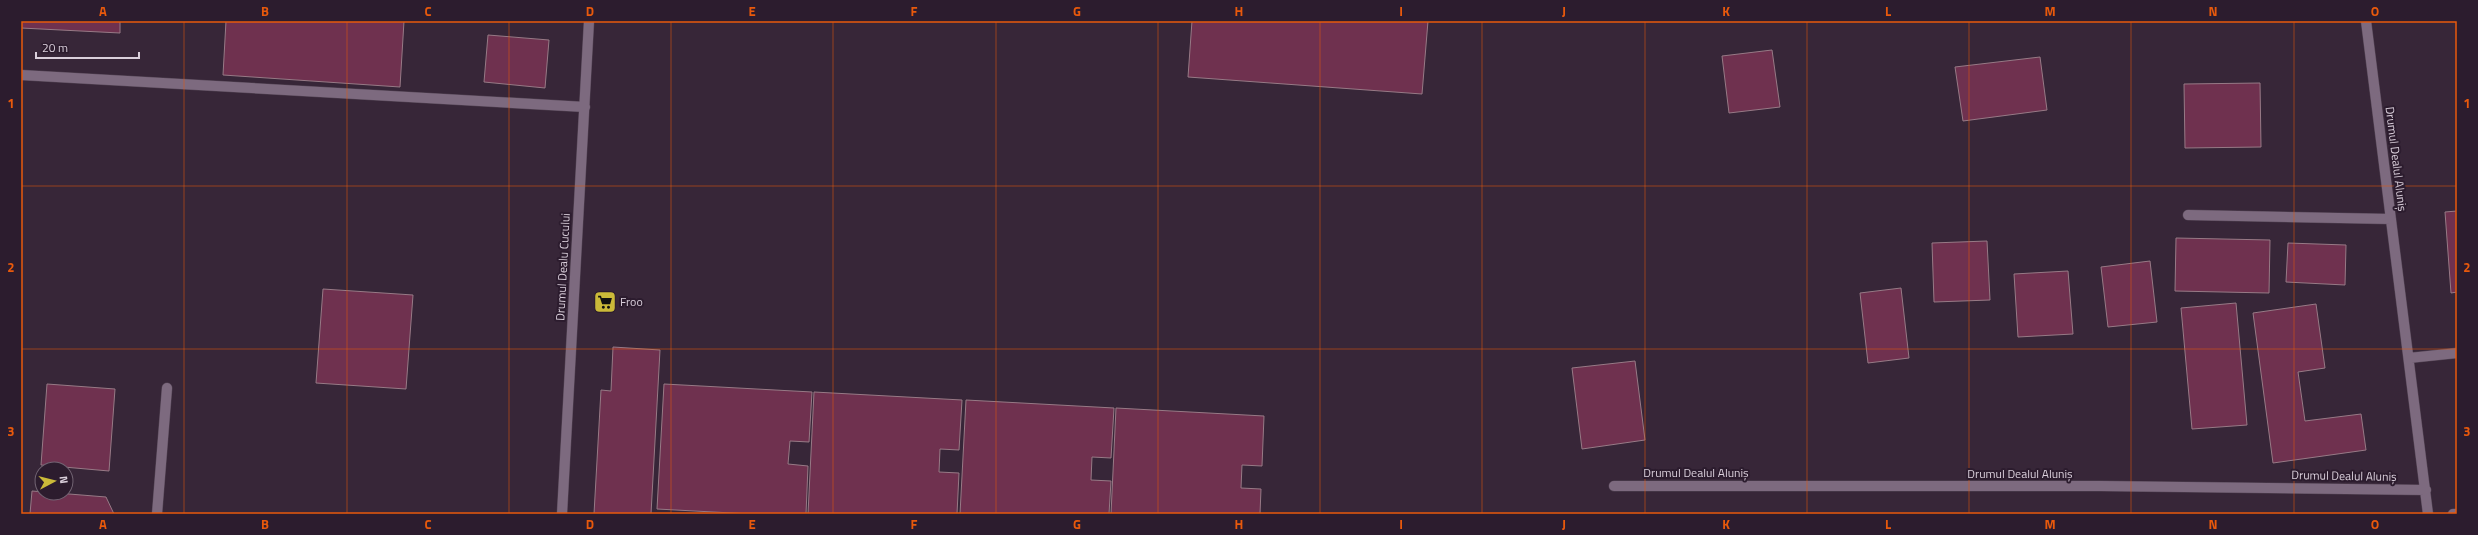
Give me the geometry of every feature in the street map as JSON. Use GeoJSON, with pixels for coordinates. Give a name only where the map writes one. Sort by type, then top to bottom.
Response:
{"type":"FeatureCollection","features":[{"type":"Feature","properties":{"kind":"street","name":"Drumul Dealu Cucului"},"geometry":{"type":"LineString","coordinates":[[562,514],[589,21]]}},
{"type":"Feature","properties":{"kind":"street","name":"Drumul Dealul Aluniș"},"geometry":{"type":"LineString","coordinates":[[2366,21],[2428,514]]}},
{"type":"Feature","properties":{"kind":"street"},"geometry":{"type":"LineString","coordinates":[[21,75],[585,107]]}},
{"type":"Feature","properties":{"kind":"street"},"geometry":{"type":"LineString","coordinates":[[2188,215],[2391,219]]}},
{"type":"Feature","properties":{"kind":"street"},"geometry":{"type":"LineString","coordinates":[[2409,358],[2457,353]]}},
{"type":"Feature","properties":{"kind":"street"},"geometry":{"type":"LineString","coordinates":[[157,514],[167,388]]}},
{"type":"Feature","properties":{"kind":"street","name":"Drumul Dealul Aluniș"},"geometry":{"type":"LineString","coordinates":[[1614,486],[2100,486],[2426,490]]}},
{"type":"Feature","properties":{"kind":"building"},"geometry":{"type":"Polygon","coordinates":[[[21,21],[120,21],[120,33],[21,28],[21,21]]]}},
{"type":"Feature","properties":{"kind":"building"},"geometry":{"type":"Polygon","coordinates":[[[226,21],[404,21],[400,87],[223,75],[226,21]]]}},
{"type":"Feature","properties":{"kind":"building"},"geometry":{"type":"Polygon","coordinates":[[[1192,21],[1428,21],[1422,94],[1188,77],[1192,21]]]}},
{"type":"Feature","properties":{"kind":"building"},"geometry":{"type":"Polygon","coordinates":[[[488,35],[549,40],[545,88],[484,82],[488,35]]]}},
{"type":"Feature","properties":{"kind":"building"},"geometry":{"type":"Polygon","coordinates":[[[1772,50],[1780,107],[1729,113],[1722,56],[1772,50]]]}},
{"type":"Feature","properties":{"kind":"building"},"geometry":{"type":"Polygon","coordinates":[[[2040,57],[2047,110],[1963,121],[1955,67],[2040,57]]]}},
{"type":"Feature","properties":{"kind":"building"},"geometry":{"type":"Polygon","coordinates":[[[2260,83],[2261,147],[2185,148],[2184,84],[2260,83]]]}},
{"type":"Feature","properties":{"kind":"building"},"geometry":{"type":"Polygon","coordinates":[[[2457,211],[2457,292],[2451,293],[2445,212],[2457,211]]]}},
{"type":"Feature","properties":{"kind":"building"},"geometry":{"type":"Polygon","coordinates":[[[2176,238],[2270,240],[2269,293],[2175,291],[2176,238]]]}},
{"type":"Feature","properties":{"kind":"building"},"geometry":{"type":"Polygon","coordinates":[[[1987,241],[1990,300],[1934,302],[1932,243],[1987,241]]]}},
{"type":"Feature","properties":{"kind":"building"},"geometry":{"type":"Polygon","coordinates":[[[2288,243],[2346,245],[2345,285],[2286,282],[2288,243]]]}},
{"type":"Feature","properties":{"kind":"building"},"geometry":{"type":"Polygon","coordinates":[[[2150,261],[2157,322],[2108,327],[2101,267],[2150,261]]]}},
{"type":"Feature","properties":{"kind":"building"},"geometry":{"type":"Polygon","coordinates":[[[2068,271],[2073,334],[2018,337],[2014,274],[2068,271]]]}},
{"type":"Feature","properties":{"kind":"building"},"geometry":{"type":"Polygon","coordinates":[[[1901,288],[1909,358],[1868,363],[1860,293],[1901,288]]]}},
{"type":"Feature","properties":{"kind":"building"},"geometry":{"type":"Polygon","coordinates":[[[323,289],[413,295],[406,389],[316,383],[323,289]]]}},
{"type":"Feature","properties":{"kind":"building"},"geometry":{"type":"Polygon","coordinates":[[[2236,303],[2247,425],[2192,429],[2181,308],[2236,303]]]}},
{"type":"Feature","properties":{"kind":"building"},"geometry":{"type":"Polygon","coordinates":[[[2316,304],[2325,368],[2298,372],[2305,421],[2361,414],[2366,450],[2273,463],[2253,313],[2316,304]]]}},
{"type":"Feature","properties":{"kind":"building"},"geometry":{"type":"Polygon","coordinates":[[[613,347],[660,350],[651,514],[594,514],[601,390],[611,391],[613,347]]]}},
{"type":"Feature","properties":{"kind":"building"},"geometry":{"type":"Polygon","coordinates":[[[1635,361],[1645,440],[1582,449],[1572,368],[1635,361]]]}},
{"type":"Feature","properties":{"kind":"building"},"geometry":{"type":"Polygon","coordinates":[[[47,384],[115,389],[109,471],[74,468],[74,461],[41,461],[47,384]]]}},
{"type":"Feature","properties":{"kind":"building"},"geometry":{"type":"Polygon","coordinates":[[[664,384],[812,392],[809,442],[790,441],[788,464],[808,466],[806,514],[751,514],[657,509],[664,384]]]}},
{"type":"Feature","properties":{"kind":"building"},"geometry":{"type":"Polygon","coordinates":[[[814,392],[962,400],[959,450],[940,449],[939,472],[959,473],[957,514],[808,514],[814,392]]]}},
{"type":"Feature","properties":{"kind":"building"},"geometry":{"type":"Polygon","coordinates":[[[966,400],[1114,408],[1111,458],[1092,457],[1091,480],[1111,481],[1109,514],[960,514],[966,400]]]}},
{"type":"Feature","properties":{"kind":"building"},"geometry":{"type":"Polygon","coordinates":[[[1116,408],[1264,416],[1262,466],[1242,465],[1241,488],[1261,489],[1260,514],[1111,514],[1116,408]]]}},
{"type":"Feature","properties":{"kind":"building"},"geometry":{"type":"Polygon","coordinates":[[[32,491],[34,491],[34,501],[74,501],[74,494],[106,497],[114,514],[30,514],[32,491]]]}},
{"type":"Feature","properties":{"kind":"place","name":"Froo"},"geometry":{"type":"Point","coordinates":[605,302]}}]}
